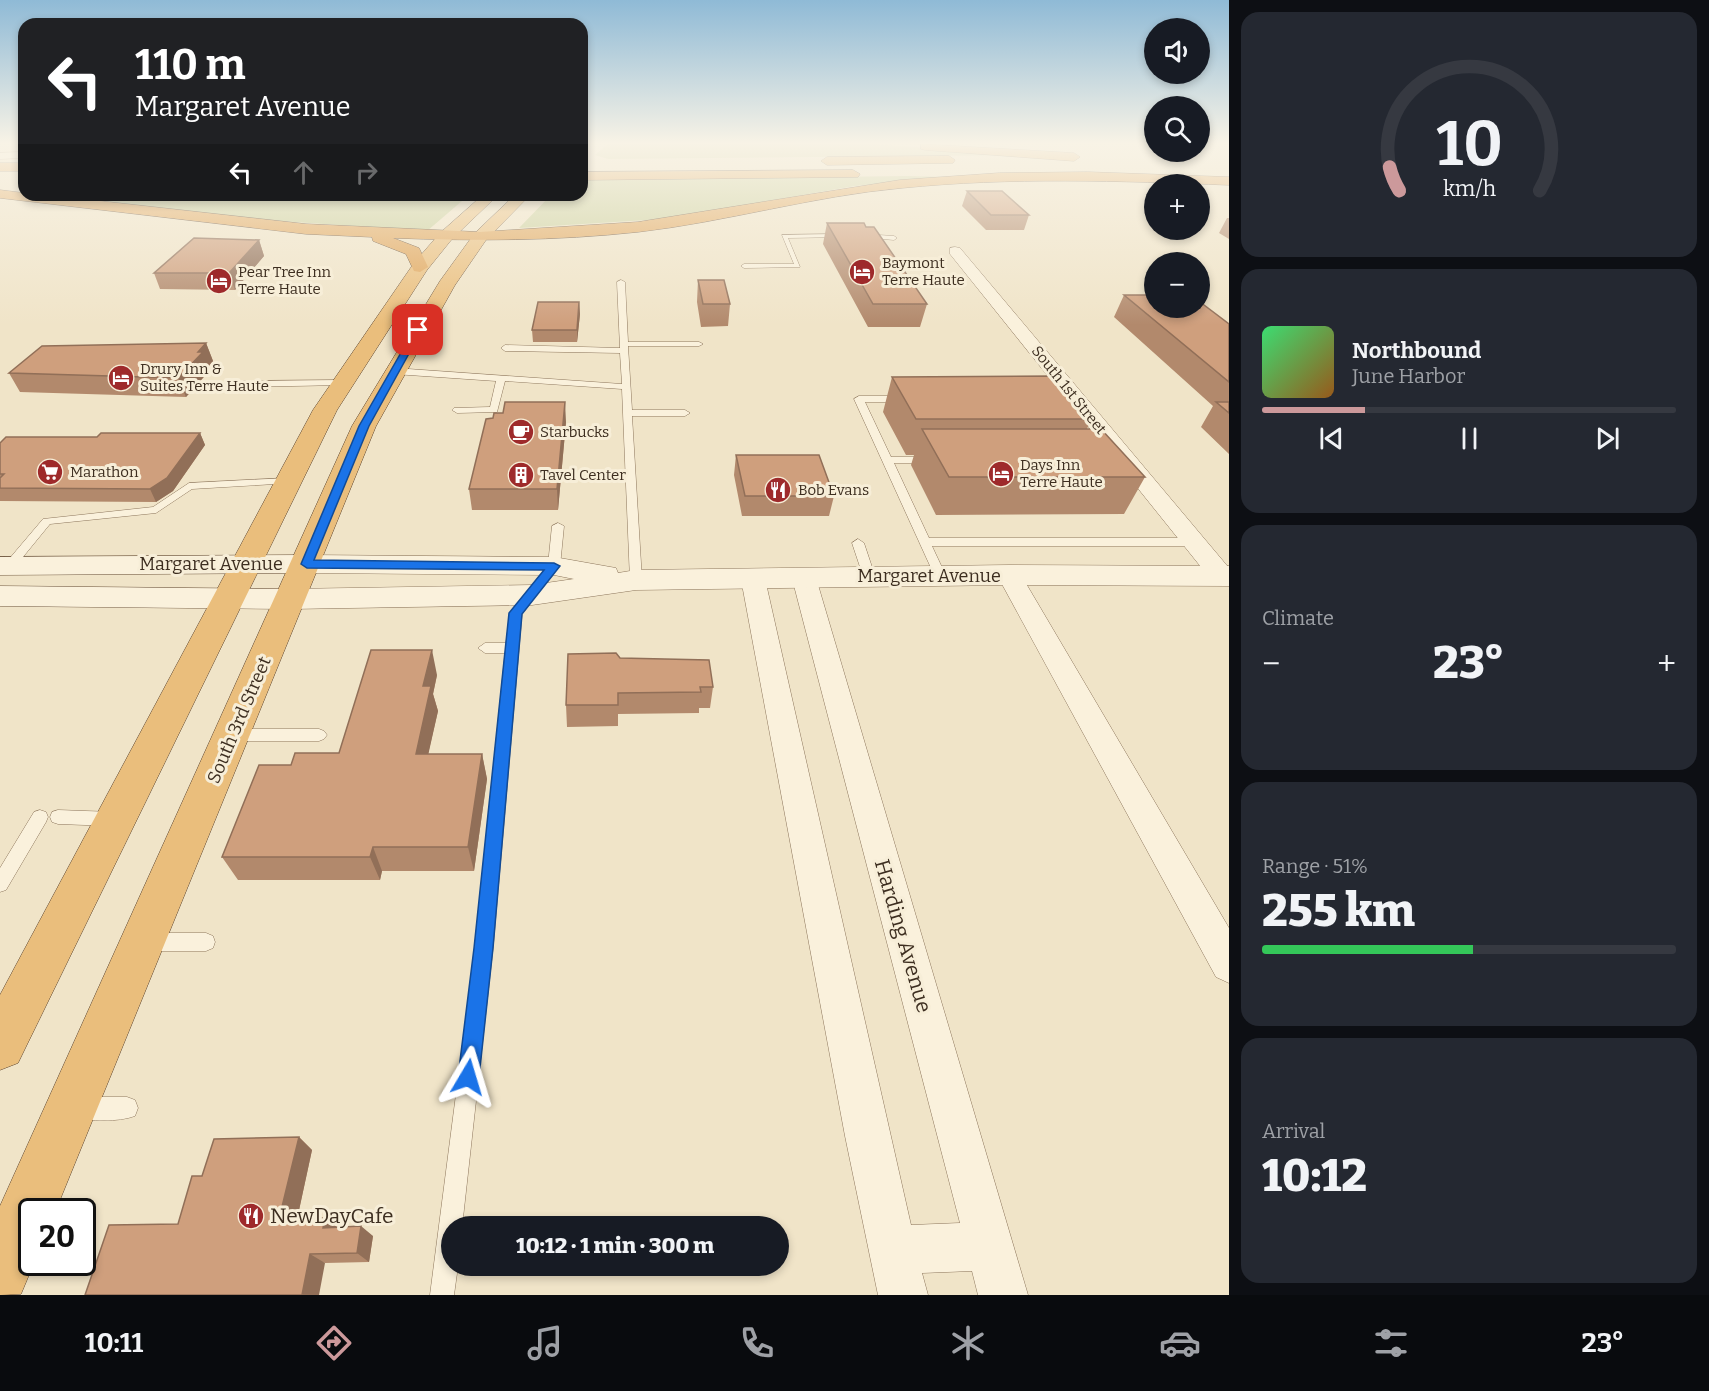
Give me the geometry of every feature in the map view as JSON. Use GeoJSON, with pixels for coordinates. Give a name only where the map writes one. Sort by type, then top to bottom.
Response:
{"type":"FeatureCollection","features":[{"type":"Feature","properties":{"kind":"highway"},"geometry":{"type":"LineString","coordinates":[[91,204],[384,239],[413,251],[420,267]]}},
{"type":"Feature","properties":{"kind":"highway"},"geometry":{"type":"LineString","coordinates":[[0,1046],[230,599],[288,481],[341,383],[420,267],[446,236],[481,204]]}},
{"type":"Feature","properties":{"kind":"highway","name":"South 3rd Street"},"geometry":{"type":"LineString","coordinates":[[0,1273],[307,564],[364,426],[446,285],[480,237],[513,204]]}},
{"type":"Feature","properties":{"kind":"highway"},"geometry":{"type":"LineString","coordinates":[[306,229],[480,237],[659,224],[777,204]]}},
{"type":"Feature","properties":{"kind":"street","name":"South 1st Street"},"geometry":{"type":"LineString","coordinates":[[955,252],[1121,460],[1227,579]]}},
{"type":"Feature","properties":{"kind":"street","name":"Margaret Avenue"},"geometry":{"type":"LineString","coordinates":[[5,565],[554,566],[636,580]]}},
{"type":"Feature","properties":{"kind":"street","name":"Margaret Avenue"},"geometry":{"type":"LineString","coordinates":[[0,596],[290,599],[532,595],[636,580],[869,576],[1227,579]]}},
{"type":"Feature","properties":{"kind":"street"},"geometry":{"type":"LineString","coordinates":[[1009,576],[1229,964]]}},
{"type":"Feature","properties":{"kind":"street","name":"Harding Avenue"},"geometry":{"type":"LineString","coordinates":[[804,578],[1003,1295]]}},
{"type":"Feature","properties":{"kind":"street"},"geometry":{"type":"LineString","coordinates":[[753,579],[867,1136],[903,1295]]}},
{"type":"Feature","properties":{"kind":"street"},"geometry":{"type":"LineString","coordinates":[[894,1250],[990,1246]]}},
{"type":"Feature","properties":{"kind":"lane"},"geometry":{"type":"LineString","coordinates":[[744,266],[798,266],[784,236],[849,236]]}},
{"type":"Feature","properties":{"kind":"lane"},"geometry":{"type":"LineString","coordinates":[[860,236],[894,238]]}},
{"type":"Feature","properties":{"kind":"lane"},"geometry":{"type":"LineString","coordinates":[[621,282],[636,580]]}},
{"type":"Feature","properties":{"kind":"lane"},"geometry":{"type":"LineString","coordinates":[[505,348],[699,344]]}},
{"type":"Feature","properties":{"kind":"lane"},"geometry":{"type":"LineString","coordinates":[[394,371],[625,387]]}},
{"type":"Feature","properties":{"kind":"lane"},"geometry":{"type":"LineString","coordinates":[[457,410],[494,410],[501,379]]}},
{"type":"Feature","properties":{"kind":"lane"},"geometry":{"type":"LineString","coordinates":[[242,384],[341,383]]}},
{"type":"Feature","properties":{"kind":"lane"},"geometry":{"type":"LineString","coordinates":[[916,399],[859,399],[940,576]]}},
{"type":"Feature","properties":{"kind":"lane"},"geometry":{"type":"LineString","coordinates":[[626,413],[686,413]]}},
{"type":"Feature","properties":{"kind":"lane"},"geometry":{"type":"LineString","coordinates":[[887,460],[941,460]]}},
{"type":"Feature","properties":{"kind":"lane"},"geometry":{"type":"LineString","coordinates":[[5,565],[47,521],[156,510],[189,486],[288,481]]}},
{"type":"Feature","properties":{"kind":"lane"},"geometry":{"type":"LineString","coordinates":[[442,1295],[483,958],[516,613],[554,566],[558,526]]}},
{"type":"Feature","properties":{"kind":"lane"},"geometry":{"type":"LineString","coordinates":[[925,542],[1194,542]]}},
{"type":"Feature","properties":{"kind":"lane"},"geometry":{"type":"LineString","coordinates":[[858,543],[869,576]]}},
{"type":"Feature","properties":{"kind":"lane"},"geometry":{"type":"LineString","coordinates":[[485,648],[511,648]]}},
{"type":"Feature","properties":{"kind":"lane"},"geometry":{"type":"LineString","coordinates":[[233,735],[318,735]]}},
{"type":"Feature","properties":{"kind":"lane"},"geometry":{"type":"LineString","coordinates":[[0,884],[40,817]]}},
{"type":"Feature","properties":{"kind":"lane"},"geometry":{"type":"LineString","coordinates":[[58,817],[115,819]]}},
{"type":"Feature","properties":{"kind":"lane"},"geometry":{"type":"LineString","coordinates":[[143,942],[206,942]]}},
{"type":"Feature","properties":{"kind":"lane"},"geometry":{"type":"LineString","coordinates":[[71,1108],[127,1108]]}},
{"type":"Feature","properties":{"kind":"green space"},"geometry":{"type":"Polygon","coordinates":[[[122,204],[458,204],[427,231],[250,219],[122,204]]]}},
{"type":"Feature","properties":{"kind":"green space"},"geometry":{"type":"Polygon","coordinates":[[[542,204],[748,204],[663,219],[519,228],[542,204]]]}},
{"type":"Feature","properties":{"kind":"building"},"geometry":{"type":"Polygon","coordinates":[[[980,204],[1017,204],[1029,215],[991,215],[980,204]]]}},
{"type":"Feature","properties":{"kind":"building"},"geometry":{"type":"Polygon","coordinates":[[[827,223],[864,223],[866,227],[874,227],[927,304],[873,304],[827,223]]]}},
{"type":"Feature","properties":{"kind":"building"},"geometry":{"type":"Polygon","coordinates":[[[194,238],[259,240],[229,273],[154,273],[194,238]]]}},
{"type":"Feature","properties":{"kind":"building"},"geometry":{"type":"Polygon","coordinates":[[[698,280],[724,280],[730,304],[703,304],[698,280]]]}},
{"type":"Feature","properties":{"kind":"building"},"geometry":{"type":"Polygon","coordinates":[[[1124,295],[1144,295],[1144,312],[1124,295]]]}},
{"type":"Feature","properties":{"kind":"building"},"geometry":{"type":"Polygon","coordinates":[[[538,302],[579,302],[577,330],[532,330],[538,302]]]}},
{"type":"Feature","properties":{"kind":"building"},"geometry":{"type":"Polygon","coordinates":[[[1210,310],[1229,324],[1229,382],[1152,318],[1210,318],[1210,310]]]}},
{"type":"Feature","properties":{"kind":"building"},"geometry":{"type":"Polygon","coordinates":[[[206,343],[198,352],[203,352],[178,378],[9,373],[42,346],[206,343]]]}},
{"type":"Feature","properties":{"kind":"building"},"geometry":{"type":"Polygon","coordinates":[[[1053,376],[1091,419],[916,419],[892,377],[1053,376]]]}},
{"type":"Feature","properties":{"kind":"building","name":"Tavel Center"},"geometry":{"type":"Polygon","coordinates":[[[505,402],[565,402],[557,489],[469,489],[486,419],[493,418],[494,413],[503,413],[505,402]]]}},
{"type":"Feature","properties":{"kind":"building"},"geometry":{"type":"Polygon","coordinates":[[[1216,402],[1229,402],[1229,413],[1216,402]]]}},
{"type":"Feature","properties":{"kind":"building"},"geometry":{"type":"Polygon","coordinates":[[[922,429],[1101,429],[1145,477],[949,477],[922,429]]]}},
{"type":"Feature","properties":{"kind":"building"},"geometry":{"type":"Polygon","coordinates":[[[101,433],[200,433],[167,478],[150,489],[0,488],[0,478],[4,474],[0,474],[0,443],[6,437],[97,437],[101,433]]]}},
{"type":"Feature","properties":{"kind":"building"},"geometry":{"type":"Polygon","coordinates":[[[736,455],[819,455],[834,496],[745,496],[736,455]]]}},
{"type":"Feature","properties":{"kind":"building"},"geometry":{"type":"Polygon","coordinates":[[[371,650],[432,650],[423,686],[431,686],[416,754],[482,754],[468,847],[373,847],[370,857],[222,857],[259,765],[291,765],[295,753],[339,753],[371,650]]]}},
{"type":"Feature","properties":{"kind":"building"},"geometry":{"type":"Polygon","coordinates":[[[616,653],[620,658],[709,660],[713,687],[700,687],[701,692],[618,693],[618,705],[566,705],[568,654],[616,653]]]}},
{"type":"Feature","properties":{"kind":"building","name":"NewDayCafe"},"geometry":{"type":"Polygon","coordinates":[[[299,1137],[279,1219],[325,1218],[323,1228],[361,1226],[357,1253],[310,1254],[302,1295],[85,1295],[92,1276],[96,1276],[96,1263],[109,1225],[178,1224],[192,1176],[202,1176],[214,1139],[299,1137]]]}},
{"type":"Feature","properties":{"kind":"place","name":"Baymont Terre Haute"},"geometry":{"type":"Point","coordinates":[862,272]}},
{"type":"Feature","properties":{"kind":"place","name":"Pear Tree Inn Terre Haute"},"geometry":{"type":"Point","coordinates":[219,281]}},
{"type":"Feature","properties":{"kind":"place","name":"Drury Inn & Suites Terre Haute"},"geometry":{"type":"Point","coordinates":[121,378]}},
{"type":"Feature","properties":{"kind":"place","name":"Starbucks"},"geometry":{"type":"Point","coordinates":[521,432]}},
{"type":"Feature","properties":{"kind":"place","name":"Marathon"},"geometry":{"type":"Point","coordinates":[50,472]}},
{"type":"Feature","properties":{"kind":"place","name":"Days Inn Terre Haute"},"geometry":{"type":"Point","coordinates":[1001,474]}},
{"type":"Feature","properties":{"kind":"place","name":"Tavel Center"},"geometry":{"type":"Point","coordinates":[521,475]}},
{"type":"Feature","properties":{"kind":"place","name":"Bob Evans"},"geometry":{"type":"Point","coordinates":[778,490]}},
{"type":"Feature","properties":{"kind":"place","name":"NewDayCafe"},"geometry":{"type":"Point","coordinates":[251,1216]}},
{"type":"Feature","properties":{"kind":"route"},"geometry":{"type":"LineString","coordinates":[[418,330],[364,426],[307,564],[554,566],[516,613],[484,948],[468,1077]]}}]}
